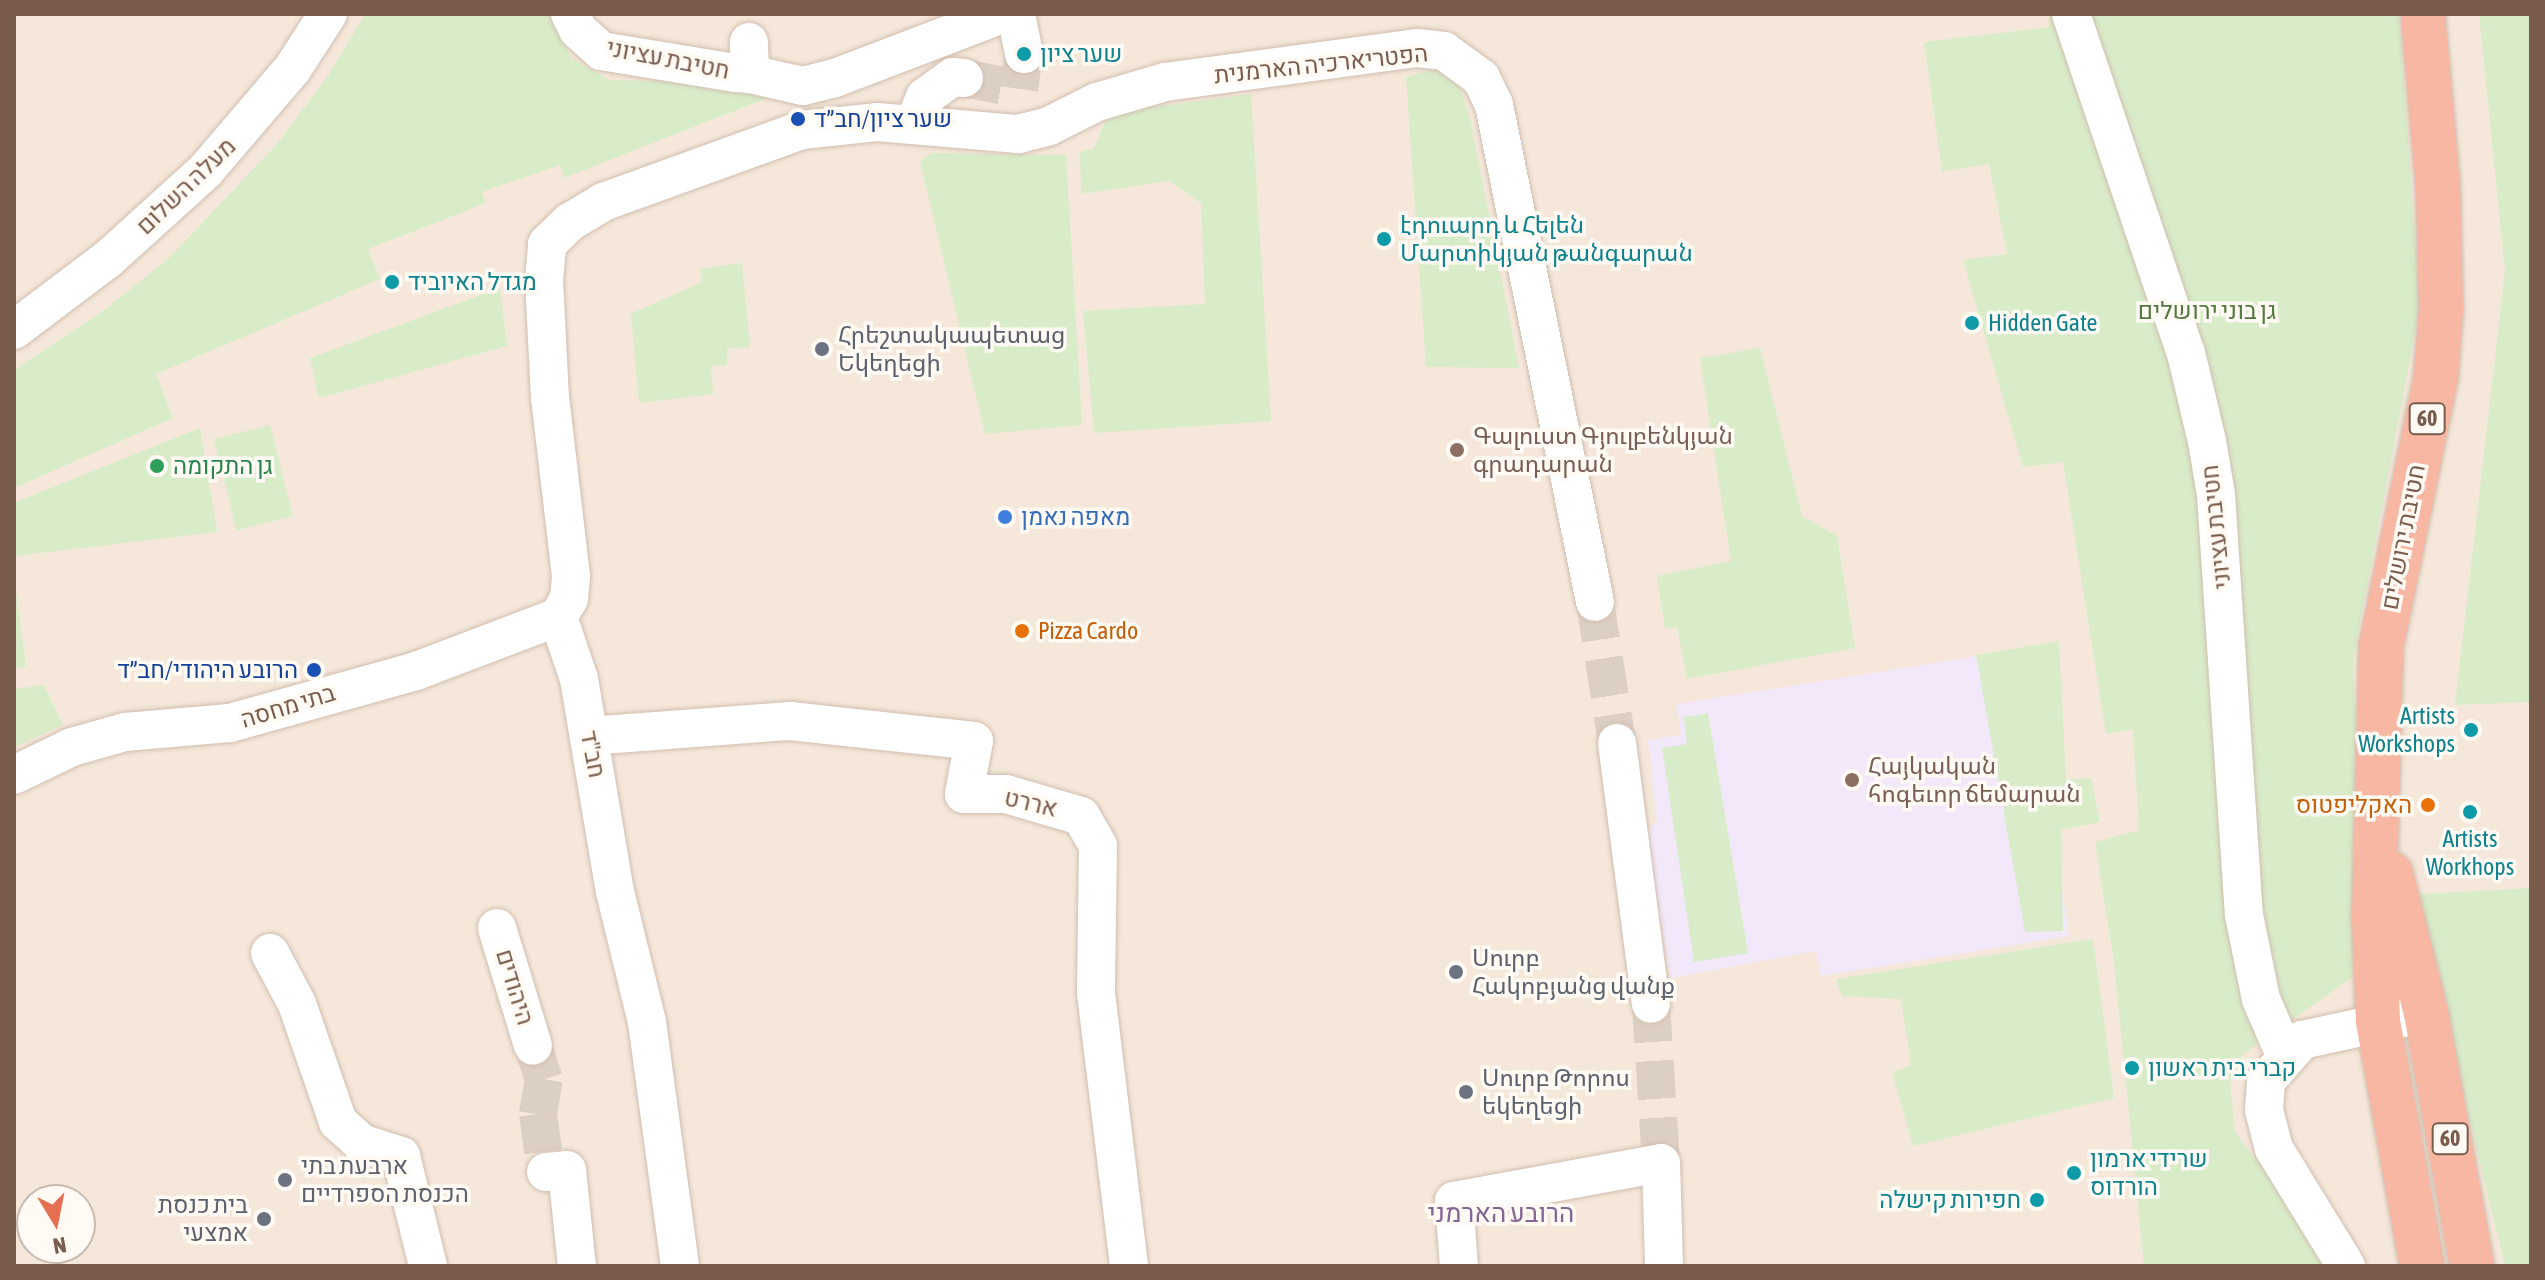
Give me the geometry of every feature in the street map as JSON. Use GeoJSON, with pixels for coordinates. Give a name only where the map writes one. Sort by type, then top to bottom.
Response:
{"type":"FeatureCollection","features":[{"type":"Feature","properties":{"kind":"highway","name":"חטיבת ירושלים"},"geometry":{"type":"LineString","coordinates":[[2422,1266],[2378,1021],[2378,822],[2374,769],[2381,647],[2436,376],[2441,310],[2438,187],[2423,14]]}},
{"type":"Feature","properties":{"kind":"highway","name":"חטיבת ירושלים"},"geometry":{"type":"LineString","coordinates":[[2378,822],[2426,1013],[2472,1266]]}},
{"type":"Feature","properties":{"kind":"street","name":"מעלה השלום"},"geometry":{"type":"LineString","coordinates":[[14,330],[119,250],[206,170],[293,68],[328,14]]}},
{"type":"Feature","properties":{"kind":"street","name":"חטיבת עציוני"},"geometry":{"type":"LineString","coordinates":[[570,14],[578,30],[601,51],[750,58],[803,86],[835,78],[1003,14]]}},
{"type":"Feature","properties":{"kind":"street"},"geometry":{"type":"LineString","coordinates":[[1016,14],[1024,54]]}},
{"type":"Feature","properties":{"kind":"street","name":"חטיבת עציוני"},"geometry":{"type":"LineString","coordinates":[[2071,14],[2186,353],[2207,441],[2216,495],[2244,915],[2261,999],[2285,1055]]}},
{"type":"Feature","properties":{"kind":"street","name":"הפטריארכיה הארמנית"},"geometry":{"type":"LineString","coordinates":[[914,124],[1018,134],[1049,126],[1097,102],[1165,82],[1417,48],[1444,51],[1468,65],[1494,105],[1503,141],[1595,602]]}},
{"type":"Feature","properties":{"kind":"street"},"geometry":{"type":"LineString","coordinates":[[558,617],[569,599],[571,576],[550,398],[547,244],[603,202],[802,130],[914,124],[925,97],[953,77],[964,78]]}},
{"type":"Feature","properties":{"kind":"street","name":"בתי מחסה"},"geometry":{"type":"LineString","coordinates":[[14,775],[72,747],[125,732],[230,723],[438,664],[558,617]]}},
{"type":"Feature","properties":{"kind":"street","name":"חב\"ד"},"geometry":{"type":"LineString","coordinates":[[558,617],[579,679],[615,892],[647,1022],[680,1266]]}},
{"type":"Feature","properties":{"kind":"street","name":"אררט"},"geometry":{"type":"LineString","coordinates":[[589,736],[790,721],[974,741],[964,794],[1006,794],[1081,816],[1098,846],[1096,993],[1129,1266]]}},
{"type":"Feature","properties":{"kind":"street"},"geometry":{"type":"LineString","coordinates":[[1617,743],[1651,1004]]}},
{"type":"Feature","properties":{"kind":"street","name":"היהודים"},"geometry":{"type":"LineString","coordinates":[[497,928],[533,1046]]}},
{"type":"Feature","properties":{"kind":"street"},"geometry":{"type":"LineString","coordinates":[[270,953],[297,1004],[338,1122],[361,1143],[401,1156],[406,1166],[428,1266]]}},
{"type":"Feature","properties":{"kind":"street"},"geometry":{"type":"LineString","coordinates":[[2346,1266],[2274,1149],[2264,1110],[2266,1081],[2285,1055],[2302,1040],[2426,1013]]}},
{"type":"Feature","properties":{"kind":"street"},"geometry":{"type":"LineString","coordinates":[[1459,1266],[1454,1201],[1661,1163],[1664,1266]]}},
{"type":"Feature","properties":{"kind":"street"},"geometry":{"type":"LineString","coordinates":[[546,1172],[567,1170],[577,1266]]}},
{"type":"Feature","properties":{"kind":"shaded area"},"geometry":{"type":"Polygon","coordinates":[[[14,14],[2531,14],[2531,1266],[14,1266],[14,14]]]}},
{"type":"Feature","properties":{"kind":"shaded area","name":"Հայկական հոգեւոր ճեմարան"},"geometry":{"type":"Polygon","coordinates":[[[2047,645],[2054,833],[2069,936],[1821,976],[1816,951],[1671,978],[1644,838],[1657,820],[1648,740],[1681,735],[1677,704],[2047,645]]]}},
{"type":"Feature","properties":{"kind":"green space"},"geometry":{"type":"Polygon","coordinates":[[[365,14],[555,14],[571,58],[609,80],[728,82],[785,91],[564,178],[560,165],[482,192],[486,203],[368,249],[380,279],[156,374],[173,418],[14,488],[14,370],[103,311],[169,258],[276,145],[328,76],[365,14]]]}},
{"type":"Feature","properties":{"kind":"green space","name":"גן בוני ירושלים"},"geometry":{"type":"Polygon","coordinates":[[[2049,14],[2399,14],[2420,307],[2353,660],[2358,776],[2353,977],[2243,1054],[2230,1085],[2235,1132],[2299,1216],[2323,1266],[2144,1266],[2114,962],[2095,842],[2139,830],[2133,729],[2106,734],[2063,462],[2023,467],[1963,260],[2007,254],[1989,164],[1942,171],[1924,42],[2050,27],[2049,14]]]}},
{"type":"Feature","properties":{"kind":"green space"},"geometry":{"type":"Polygon","coordinates":[[[2479,14],[2531,14],[2531,702],[2455,705],[2505,271],[2479,14]]]}},
{"type":"Feature","properties":{"kind":"green space"},"geometry":{"type":"Polygon","coordinates":[[[1435,69],[1455,74],[1470,118],[1519,368],[1426,367],[1406,77],[1435,69]]]}},
{"type":"Feature","properties":{"kind":"green space"},"geometry":{"type":"Polygon","coordinates":[[[1251,94],[1271,421],[1094,433],[1083,311],[1205,304],[1201,203],[1169,181],[1081,194],[1080,152],[1094,148],[1106,120],[1130,110],[1251,94]]]}},
{"type":"Feature","properties":{"kind":"green space"},"geometry":{"type":"Polygon","coordinates":[[[931,153],[1066,155],[1082,425],[985,434],[920,161],[931,153]]]}},
{"type":"Feature","properties":{"kind":"green space"},"geometry":{"type":"Polygon","coordinates":[[[742,263],[750,347],[727,348],[727,365],[711,366],[713,394],[639,403],[631,314],[702,282],[700,269],[742,263]]]}},
{"type":"Feature","properties":{"kind":"green space"},"geometry":{"type":"Polygon","coordinates":[[[500,288],[507,346],[319,398],[310,358],[500,288]]]}},
{"type":"Feature","properties":{"kind":"green space"},"geometry":{"type":"Polygon","coordinates":[[[1760,348],[1802,516],[1837,536],[1855,648],[1687,679],[1677,627],[1665,629],[1657,576],[1731,561],[1700,358],[1760,348]]]}},
{"type":"Feature","properties":{"kind":"green space"},"geometry":{"type":"Polygon","coordinates":[[[270,425],[293,516],[236,530],[214,439],[270,425]]]}},
{"type":"Feature","properties":{"kind":"green space","name":"גן התקומה"},"geometry":{"type":"Polygon","coordinates":[[[200,428],[217,532],[14,556],[14,503],[200,428]]]}},
{"type":"Feature","properties":{"kind":"green space"},"geometry":{"type":"Polygon","coordinates":[[[14,576],[26,666],[14,669],[14,576]]]}},
{"type":"Feature","properties":{"kind":"green space"},"geometry":{"type":"Polygon","coordinates":[[[2059,641],[2066,779],[2091,778],[2100,822],[2061,830],[2063,931],[2025,932],[1976,655],[2059,641]]]}},
{"type":"Feature","properties":{"kind":"green space"},"geometry":{"type":"Polygon","coordinates":[[[44,685],[63,725],[14,747],[14,689],[44,685]]]}},
{"type":"Feature","properties":{"kind":"green space"},"geometry":{"type":"Polygon","coordinates":[[[1708,713],[1748,953],[1694,962],[1662,748],[1687,744],[1684,717],[1708,713]]]}},
{"type":"Feature","properties":{"kind":"green space"},"geometry":{"type":"Polygon","coordinates":[[[2531,888],[2531,1266],[2505,1266],[2454,1056],[2405,895],[2531,888]]]}},
{"type":"Feature","properties":{"kind":"green space"},"geometry":{"type":"Polygon","coordinates":[[[2093,939],[2114,1098],[1913,1146],[1892,1072],[1911,1065],[1901,999],[1842,996],[1836,979],[2093,939]]]}},
{"type":"Feature","properties":{"kind":"tunnel"},"geometry":{"type":"LineString","coordinates":[[964,78],[1019,89],[1024,54]]}},
{"type":"Feature","properties":{"kind":"tunnel"},"geometry":{"type":"LineString","coordinates":[[1595,602],[1617,743]]}},
{"type":"Feature","properties":{"kind":"tunnel"},"geometry":{"type":"LineString","coordinates":[[1651,1004],[1661,1163]]}},
{"type":"Feature","properties":{"kind":"tunnel"},"geometry":{"type":"LineString","coordinates":[[533,1046],[544,1079],[538,1114],[546,1172]]}},
{"type":"Feature","properties":{"kind":"place","name":"שער ציון"},"geometry":{"type":"Point","coordinates":[1024,54]}},
{"type":"Feature","properties":{"kind":"place","name":"שער ציון/חב״ד"},"geometry":{"type":"Point","coordinates":[798,119]}},
{"type":"Feature","properties":{"kind":"place","name":"էդուարդ և Հելեն Մարտիկյան թանգարան"},"geometry":{"type":"Point","coordinates":[1384,239]}},
{"type":"Feature","properties":{"kind":"place","name":"מגדל האיוביד"},"geometry":{"type":"Point","coordinates":[392,282]}},
{"type":"Feature","properties":{"kind":"place","name":"Hidden Gate"},"geometry":{"type":"Point","coordinates":[1972,323]}},
{"type":"Feature","properties":{"kind":"place","name":"Հրեշտակապետաց Եկեղեցի"},"geometry":{"type":"Point","coordinates":[822,349]}},
{"type":"Feature","properties":{"kind":"place","name":"Գալուստ Գյուլբենկյան գրադարան"},"geometry":{"type":"Point","coordinates":[1457,450]}},
{"type":"Feature","properties":{"kind":"place","name":"גן התקומה"},"geometry":{"type":"Point","coordinates":[157,466]}},
{"type":"Feature","properties":{"kind":"place","name":"מאפה נאמן"},"geometry":{"type":"Point","coordinates":[1005,517]}},
{"type":"Feature","properties":{"kind":"place","name":"Pizza Cardo"},"geometry":{"type":"Point","coordinates":[1022,631]}},
{"type":"Feature","properties":{"kind":"place","name":"הרובע היהודי/חב״ד"},"geometry":{"type":"Point","coordinates":[314,670]}},
{"type":"Feature","properties":{"kind":"place","name":"Artists Workshops"},"geometry":{"type":"Point","coordinates":[2471,730]}},
{"type":"Feature","properties":{"kind":"place","name":"Հայկական հոգեւոր ճեմարան"},"geometry":{"type":"Point","coordinates":[1852,780]}},
{"type":"Feature","properties":{"kind":"place","name":"האקליפטוס"},"geometry":{"type":"Point","coordinates":[2428,805]}},
{"type":"Feature","properties":{"kind":"place","name":"Artists Workhops"},"geometry":{"type":"Point","coordinates":[2470,812]}},
{"type":"Feature","properties":{"kind":"place","name":"Սուրբ Հակոբյանց վանք"},"geometry":{"type":"Point","coordinates":[1456,972]}},
{"type":"Feature","properties":{"kind":"place","name":"קברי בית ראשון"},"geometry":{"type":"Point","coordinates":[2132,1068]}},
{"type":"Feature","properties":{"kind":"place","name":"Սուրբ Թորոս եկեղեցի"},"geometry":{"type":"Point","coordinates":[1466,1092]}},
{"type":"Feature","properties":{"kind":"place","name":"שרידי ארמון הורדוס"},"geometry":{"type":"Point","coordinates":[2074,1173]}},
{"type":"Feature","properties":{"kind":"place","name":"ארבעת בתי הכנסת הספרדיים"},"geometry":{"type":"Point","coordinates":[285,1180]}},
{"type":"Feature","properties":{"kind":"place","name":"חפירות קישלה"},"geometry":{"type":"Point","coordinates":[2037,1200]}},
{"type":"Feature","properties":{"kind":"place","name":"בית כנסת אמצעי"},"geometry":{"type":"Point","coordinates":[264,1219]}},
{"type":"Feature","properties":{"kind":"district","name":"הרובע הארמני"},"geometry":{"type":"Point","coordinates":[1501,1214]}}]}
